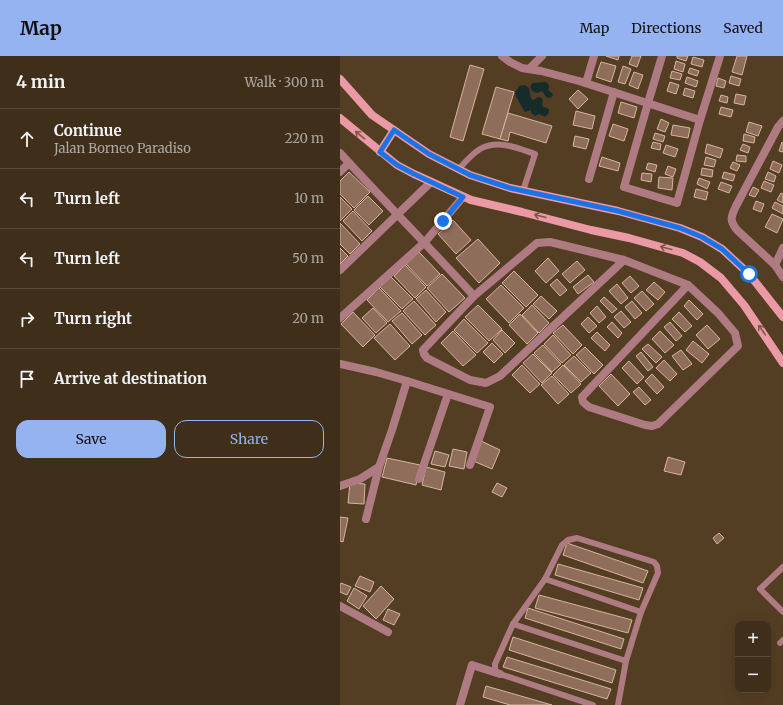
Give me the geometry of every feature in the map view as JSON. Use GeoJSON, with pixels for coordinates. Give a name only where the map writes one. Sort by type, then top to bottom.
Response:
{"type":"FeatureCollection","features":[{"type":"Feature","properties":{"kind":"street"},"geometry":{"type":"LineString","coordinates":[[502,56],[522,68],[529,68],[586,83],[700,120]]}},
{"type":"Feature","properties":{"kind":"street"},"geometry":{"type":"LineString","coordinates":[[529,68],[542,56]]}},
{"type":"Feature","properties":{"kind":"street"},"geometry":{"type":"LineString","coordinates":[[586,83],[594,56]]}},
{"type":"Feature","properties":{"kind":"street"},"geometry":{"type":"LineString","coordinates":[[662,56],[624,186],[677,203],[700,120],[720,56]]}},
{"type":"Feature","properties":{"kind":"street"},"geometry":{"type":"LineString","coordinates":[[340,79],[372,115],[429,154],[470,175],[510,188],[618,211],[680,228],[702,237],[722,249],[749,274],[783,317]]}},
{"type":"Feature","properties":{"kind":"street"},"geometry":{"type":"LineString","coordinates":[[589,179],[614,92]]}},
{"type":"Feature","properties":{"kind":"street"},"geometry":{"type":"LineString","coordinates":[[340,118],[397,165],[470,200],[629,238],[683,253],[700,262],[721,278],[744,305],[783,363]]}},
{"type":"Feature","properties":{"kind":"street"},"geometry":{"type":"LineString","coordinates":[[783,121],[774,134],[732,216],[732,223],[737,230],[775,265],[783,277]]}},
{"type":"Feature","properties":{"kind":"street"},"geometry":{"type":"LineString","coordinates":[[380,152],[394,130]]}},
{"type":"Feature","properties":{"kind":"street"},"geometry":{"type":"LineString","coordinates":[[340,153],[474,296]]}},
{"type":"Feature","properties":{"kind":"street"},"geometry":{"type":"LineString","coordinates":[[340,172],[350,163]]}},
{"type":"Feature","properties":{"kind":"street"},"geometry":{"type":"LineString","coordinates":[[340,270],[431,182]]}},
{"type":"Feature","properties":{"kind":"street"},"geometry":{"type":"LineString","coordinates":[[340,318],[424,242],[463,197]]}},
{"type":"Feature","properties":{"kind":"street"},"geometry":{"type":"LineString","coordinates":[[624,260],[500,376],[486,383],[470,380],[427,358],[424,354],[423,350],[474,296],[537,243],[550,242],[624,260],[688,285],[718,313],[734,333],[738,346],[658,424],[652,426],[589,407],[583,402],[582,397],[688,285]]}},
{"type":"Feature","properties":{"kind":"street"},"geometry":{"type":"LineString","coordinates":[[775,265],[783,248]]}},
{"type":"Feature","properties":{"kind":"street"},"geometry":{"type":"LineString","coordinates":[[340,364],[407,381],[490,408],[470,465]]}},
{"type":"Feature","properties":{"kind":"street"},"geometry":{"type":"LineString","coordinates":[[366,519],[379,467],[407,381]]}},
{"type":"Feature","properties":{"kind":"street"},"geometry":{"type":"LineString","coordinates":[[419,479],[448,394]]}},
{"type":"Feature","properties":{"kind":"street"},"geometry":{"type":"LineString","coordinates":[[340,486],[360,479],[379,467]]}},
{"type":"Feature","properties":{"kind":"street"},"geometry":{"type":"LineString","coordinates":[[340,606],[388,632]]}},
{"type":"Feature","properties":{"kind":"street"},"geometry":{"type":"LineString","coordinates":[[460,705],[472,665],[500,674]]}},
{"type":"Feature","properties":{"kind":"lane"},"geometry":{"type":"LineString","coordinates":[[459,169],[472,155],[480,149],[491,145],[504,144],[535,154],[523,191]]}},
{"type":"Feature","properties":{"kind":"lane"},"geometry":{"type":"LineString","coordinates":[[593,705],[500,674],[495,670],[495,664],[514,624],[545,579],[562,545],[568,540],[577,538],[654,562],[657,566],[658,574],[641,612],[626,661],[618,705]]}},
{"type":"Feature","properties":{"kind":"lane"},"geometry":{"type":"LineString","coordinates":[[783,567],[760,589],[783,612]]}},
{"type":"Feature","properties":{"kind":"lane"},"geometry":{"type":"LineString","coordinates":[[545,579],[641,612]]}},
{"type":"Feature","properties":{"kind":"lane"},"geometry":{"type":"LineString","coordinates":[[514,624],[626,661]]}},
{"type":"Feature","properties":{"kind":"water"},"geometry":{"type":"Polygon","coordinates":[[[546,82],[549,85],[548,90],[553,96],[550,98],[547,98],[542,91],[537,93],[532,91],[530,86],[533,83],[546,82]]]}},
{"type":"Feature","properties":{"kind":"water"},"geometry":{"type":"Polygon","coordinates":[[[525,85],[529,88],[531,98],[533,100],[540,97],[543,100],[543,107],[549,110],[549,113],[545,117],[539,114],[535,116],[531,113],[531,110],[525,112],[515,93],[519,86],[525,85]]]}},
{"type":"Feature","properties":{"kind":"building"},"geometry":{"type":"Polygon","coordinates":[[[606,56],[619,56],[618,60],[606,56]]]}},
{"type":"Feature","properties":{"kind":"building"},"geometry":{"type":"Polygon","coordinates":[[[632,56],[641,56],[637,67],[629,64],[632,56]]]}},
{"type":"Feature","properties":{"kind":"building"},"geometry":{"type":"Polygon","coordinates":[[[677,56],[688,56],[686,61],[677,58],[677,56]]]}},
{"type":"Feature","properties":{"kind":"building"},"geometry":{"type":"Polygon","coordinates":[[[737,56],[747,56],[742,75],[732,72],[737,56]]]}},
{"type":"Feature","properties":{"kind":"building"},"geometry":{"type":"Polygon","coordinates":[[[693,57],[704,60],[702,67],[691,64],[693,57]]]}},
{"type":"Feature","properties":{"kind":"building"},"geometry":{"type":"Polygon","coordinates":[[[676,61],[685,64],[683,72],[674,69],[676,61]]]}},
{"type":"Feature","properties":{"kind":"building"},"geometry":{"type":"Polygon","coordinates":[[[601,62],[616,66],[611,82],[596,77],[601,62]]]}},
{"type":"Feature","properties":{"kind":"building"},"geometry":{"type":"Polygon","coordinates":[[[470,65],[484,69],[463,141],[450,137],[470,65]]]}},
{"type":"Feature","properties":{"kind":"building"},"geometry":{"type":"Polygon","coordinates":[[[623,66],[631,69],[625,84],[618,82],[623,66]]]}},
{"type":"Feature","properties":{"kind":"building"},"geometry":{"type":"Polygon","coordinates":[[[690,68],[699,71],[697,76],[688,73],[690,68]]]}},
{"type":"Feature","properties":{"kind":"building"},"geometry":{"type":"Polygon","coordinates":[[[672,71],[682,74],[680,80],[670,78],[672,71]]]}},
{"type":"Feature","properties":{"kind":"building"},"geometry":{"type":"Polygon","coordinates":[[[634,72],[643,75],[638,89],[629,85],[634,72]]]}},
{"type":"Feature","properties":{"kind":"building"},"geometry":{"type":"Polygon","coordinates":[[[731,76],[741,79],[739,86],[729,83],[731,76]]]}},
{"type":"Feature","properties":{"kind":"building"},"geometry":{"type":"Polygon","coordinates":[[[687,77],[698,81],[696,87],[685,83],[687,77]]]}},
{"type":"Feature","properties":{"kind":"building"},"geometry":{"type":"Polygon","coordinates":[[[718,78],[726,81],[724,88],[716,86],[718,78]]]}},
{"type":"Feature","properties":{"kind":"building"},"geometry":{"type":"Polygon","coordinates":[[[670,82],[679,85],[676,94],[667,91],[670,82]]]}},
{"type":"Feature","properties":{"kind":"building"},"geometry":{"type":"Polygon","coordinates":[[[496,87],[514,92],[500,139],[482,134],[496,87]]]}},
{"type":"Feature","properties":{"kind":"building"},"geometry":{"type":"Polygon","coordinates":[[[685,88],[695,91],[693,98],[683,95],[685,88]]]}},
{"type":"Feature","properties":{"kind":"building"},"geometry":{"type":"Polygon","coordinates":[[[578,90],[588,99],[578,109],[569,99],[578,90]]]}},
{"type":"Feature","properties":{"kind":"building"},"geometry":{"type":"Polygon","coordinates":[[[736,94],[746,96],[744,105],[734,103],[736,94]]]}},
{"type":"Feature","properties":{"kind":"building"},"geometry":{"type":"Polygon","coordinates":[[[721,95],[728,97],[727,103],[719,101],[721,95]]]}},
{"type":"Feature","properties":{"kind":"building"},"geometry":{"type":"Polygon","coordinates":[[[621,102],[637,107],[634,118],[618,113],[621,102]]]}},
{"type":"Feature","properties":{"kind":"building"},"geometry":{"type":"Polygon","coordinates":[[[721,107],[733,110],[731,117],[719,114],[721,107]]]}},
{"type":"Feature","properties":{"kind":"building"},"geometry":{"type":"Polygon","coordinates":[[[576,111],[595,116],[592,129],[573,125],[576,111]]]}},
{"type":"Feature","properties":{"kind":"building"},"geometry":{"type":"Polygon","coordinates":[[[508,113],[552,126],[546,143],[510,132],[508,141],[500,139],[508,113]]]}},
{"type":"Feature","properties":{"kind":"building"},"geometry":{"type":"Polygon","coordinates":[[[661,119],[669,123],[665,132],[657,129],[661,119]]]}},
{"type":"Feature","properties":{"kind":"building"},"geometry":{"type":"Polygon","coordinates":[[[749,122],[762,126],[758,136],[746,132],[749,122]]]}},
{"type":"Feature","properties":{"kind":"building"},"geometry":{"type":"Polygon","coordinates":[[[613,124],[628,129],[624,141],[609,136],[613,124]]]}},
{"type":"Feature","properties":{"kind":"building"},"geometry":{"type":"Polygon","coordinates":[[[673,125],[690,128],[688,138],[671,135],[673,125]]]}},
{"type":"Feature","properties":{"kind":"building"},"geometry":{"type":"Polygon","coordinates":[[[655,133],[665,136],[663,142],[653,139],[655,133]]]}},
{"type":"Feature","properties":{"kind":"building"},"geometry":{"type":"Polygon","coordinates":[[[744,134],[755,137],[754,143],[743,141],[744,134]]]}},
{"type":"Feature","properties":{"kind":"building"},"geometry":{"type":"Polygon","coordinates":[[[575,136],[589,139],[586,149],[573,146],[575,136]]]}},
{"type":"Feature","properties":{"kind":"building"},"geometry":{"type":"Polygon","coordinates":[[[653,142],[661,144],[660,150],[651,148],[653,142]]]}},
{"type":"Feature","properties":{"kind":"building"},"geometry":{"type":"Polygon","coordinates":[[[782,142],[783,143],[783,152],[779,151],[782,142]]]}},
{"type":"Feature","properties":{"kind":"building"},"geometry":{"type":"Polygon","coordinates":[[[707,144],[723,149],[720,158],[705,153],[707,144]]]}},
{"type":"Feature","properties":{"kind":"building"},"geometry":{"type":"Polygon","coordinates":[[[743,144],[750,147],[748,153],[740,150],[743,144]]]}},
{"type":"Feature","properties":{"kind":"building"},"geometry":{"type":"Polygon","coordinates":[[[666,145],[678,149],[675,157],[663,153],[666,145]]]}},
{"type":"Feature","properties":{"kind":"building"},"geometry":{"type":"Polygon","coordinates":[[[737,155],[746,156],[746,162],[736,161],[737,155]]]}},
{"type":"Feature","properties":{"kind":"building"},"geometry":{"type":"Polygon","coordinates":[[[602,157],[620,163],[618,171],[599,166],[602,157]]]}},
{"type":"Feature","properties":{"kind":"building"},"geometry":{"type":"Polygon","coordinates":[[[706,157],[716,160],[714,167],[704,165],[706,157]]]}},
{"type":"Feature","properties":{"kind":"building"},"geometry":{"type":"Polygon","coordinates":[[[773,161],[782,165],[779,173],[770,169],[773,161]]]}},
{"type":"Feature","properties":{"kind":"building"},"geometry":{"type":"Polygon","coordinates":[[[733,162],[740,165],[737,171],[730,168],[733,162]]]}},
{"type":"Feature","properties":{"kind":"building"},"geometry":{"type":"Polygon","coordinates":[[[648,163],[657,165],[655,172],[646,169],[648,163]]]}},
{"type":"Feature","properties":{"kind":"building"},"geometry":{"type":"Polygon","coordinates":[[[668,166],[676,169],[673,177],[665,174],[668,166]]]}},
{"type":"Feature","properties":{"kind":"building"},"geometry":{"type":"Polygon","coordinates":[[[702,168],[713,170],[712,177],[701,175],[702,168]]]}},
{"type":"Feature","properties":{"kind":"building"},"geometry":{"type":"Polygon","coordinates":[[[349,172],[370,192],[354,208],[340,194],[340,181],[349,172]]]}},
{"type":"Feature","properties":{"kind":"building"},"geometry":{"type":"Polygon","coordinates":[[[724,172],[735,175],[733,181],[722,178],[724,172]]]}},
{"type":"Feature","properties":{"kind":"building"},"geometry":{"type":"Polygon","coordinates":[[[768,172],[776,176],[774,182],[765,179],[768,172]]]}},
{"type":"Feature","properties":{"kind":"building"},"geometry":{"type":"Polygon","coordinates":[[[642,173],[652,174],[651,182],[641,180],[642,173]]]}},
{"type":"Feature","properties":{"kind":"building"},"geometry":{"type":"Polygon","coordinates":[[[659,177],[673,178],[672,190],[658,188],[659,177]]]}},
{"type":"Feature","properties":{"kind":"building"},"geometry":{"type":"Polygon","coordinates":[[[699,178],[710,182],[707,189],[697,184],[699,178]]]}},
{"type":"Feature","properties":{"kind":"building"},"geometry":{"type":"Polygon","coordinates":[[[764,181],[774,185],[771,192],[761,188],[764,181]]]}},
{"type":"Feature","properties":{"kind":"building"},"geometry":{"type":"Polygon","coordinates":[[[721,182],[732,186],[729,193],[718,189],[721,182]]]}},
{"type":"Feature","properties":{"kind":"building"},"geometry":{"type":"Polygon","coordinates":[[[753,187],[759,190],[755,197],[749,195],[753,187]]]}},
{"type":"Feature","properties":{"kind":"building"},"geometry":{"type":"Polygon","coordinates":[[[696,189],[708,192],[706,200],[694,197],[696,189]]]}},
{"type":"Feature","properties":{"kind":"building"},"geometry":{"type":"Polygon","coordinates":[[[781,193],[783,194],[783,203],[777,200],[781,193]]]}},
{"type":"Feature","properties":{"kind":"building"},"geometry":{"type":"Polygon","coordinates":[[[368,196],[383,211],[369,225],[354,210],[368,196]]]}},
{"type":"Feature","properties":{"kind":"building"},"geometry":{"type":"Polygon","coordinates":[[[340,197],[352,209],[340,221],[340,197]]]}},
{"type":"Feature","properties":{"kind":"building"},"geometry":{"type":"Polygon","coordinates":[[[756,201],[764,204],[761,212],[753,209],[756,201]]]}},
{"type":"Feature","properties":{"kind":"building"},"geometry":{"type":"Polygon","coordinates":[[[775,202],[783,206],[783,214],[772,208],[775,202]]]}},
{"type":"Feature","properties":{"kind":"building"},"geometry":{"type":"Polygon","coordinates":[[[353,211],[372,231],[362,241],[343,221],[353,211]]]}},
{"type":"Feature","properties":{"kind":"building"},"geometry":{"type":"Polygon","coordinates":[[[772,214],[783,219],[777,233],[765,227],[772,214]]]}},
{"type":"Feature","properties":{"kind":"building"},"geometry":{"type":"Polygon","coordinates":[[[453,220],[471,240],[456,254],[438,234],[453,220]]]}},
{"type":"Feature","properties":{"kind":"building"},"geometry":{"type":"Polygon","coordinates":[[[340,223],[360,244],[350,254],[340,244],[340,223]]]}},
{"type":"Feature","properties":{"kind":"building"},"geometry":{"type":"Polygon","coordinates":[[[478,239],[500,263],[479,283],[456,258],[478,239]]]}},
{"type":"Feature","properties":{"kind":"building"},"geometry":{"type":"Polygon","coordinates":[[[340,248],[348,256],[340,264],[340,248]]]}},
{"type":"Feature","properties":{"kind":"building"},"geometry":{"type":"Polygon","coordinates":[[[419,252],[440,274],[427,286],[406,264],[419,252]]]}},
{"type":"Feature","properties":{"kind":"building"},"geometry":{"type":"Polygon","coordinates":[[[548,258],[559,271],[546,283],[535,271],[548,258]]]}},
{"type":"Feature","properties":{"kind":"building"},"geometry":{"type":"Polygon","coordinates":[[[577,261],[585,270],[570,283],[562,274],[577,261]]]}},
{"type":"Feature","properties":{"kind":"building"},"geometry":{"type":"Polygon","coordinates":[[[405,265],[426,287],[415,298],[394,276],[405,265]]]}},
{"type":"Feature","properties":{"kind":"building"},"geometry":{"type":"Polygon","coordinates":[[[514,271],[538,295],[526,307],[502,283],[514,271]]]}},
{"type":"Feature","properties":{"kind":"building"},"geometry":{"type":"Polygon","coordinates":[[[442,274],[465,298],[449,312],[427,288],[442,274]]]}},
{"type":"Feature","properties":{"kind":"building"},"geometry":{"type":"Polygon","coordinates":[[[588,275],[594,282],[578,294],[573,287],[588,275]]]}},
{"type":"Feature","properties":{"kind":"building"},"geometry":{"type":"Polygon","coordinates":[[[630,276],[639,286],[631,293],[622,283],[630,276]]]}},
{"type":"Feature","properties":{"kind":"building"},"geometry":{"type":"Polygon","coordinates":[[[391,277],[413,299],[402,309],[380,287],[391,277]]]}},
{"type":"Feature","properties":{"kind":"building"},"geometry":{"type":"Polygon","coordinates":[[[557,279],[567,290],[560,296],[550,285],[557,279]]]}},
{"type":"Feature","properties":{"kind":"building"},"geometry":{"type":"Polygon","coordinates":[[[654,282],[665,292],[658,300],[646,290],[654,282]]]}},
{"type":"Feature","properties":{"kind":"building"},"geometry":{"type":"Polygon","coordinates":[[[617,284],[628,298],[621,304],[609,291],[617,284]]]}},
{"type":"Feature","properties":{"kind":"building"},"geometry":{"type":"Polygon","coordinates":[[[501,285],[524,308],[509,323],[486,299],[501,285]]]}},
{"type":"Feature","properties":{"kind":"building"},"geometry":{"type":"Polygon","coordinates":[[[379,288],[401,311],[388,322],[367,300],[379,288]]]}},
{"type":"Feature","properties":{"kind":"building"},"geometry":{"type":"Polygon","coordinates":[[[426,290],[446,312],[436,322],[416,299],[426,290]]]}},
{"type":"Feature","properties":{"kind":"building"},"geometry":{"type":"Polygon","coordinates":[[[642,291],[654,304],[646,311],[634,298],[642,291]]]}},
{"type":"Feature","properties":{"kind":"building"},"geometry":{"type":"Polygon","coordinates":[[[541,296],[557,311],[549,319],[533,304],[541,296]]]}},
{"type":"Feature","properties":{"kind":"building"},"geometry":{"type":"Polygon","coordinates":[[[604,297],[617,309],[612,313],[600,301],[604,297]]]}},
{"type":"Feature","properties":{"kind":"building"},"geometry":{"type":"Polygon","coordinates":[[[689,300],[703,314],[697,320],[684,306],[689,300]]]}},
{"type":"Feature","properties":{"kind":"building"},"geometry":{"type":"Polygon","coordinates":[[[414,301],[436,325],[425,335],[403,311],[414,301]]]}},
{"type":"Feature","properties":{"kind":"building"},"geometry":{"type":"Polygon","coordinates":[[[632,301],[642,313],[635,319],[625,307],[632,301]]]}},
{"type":"Feature","properties":{"kind":"building"},"geometry":{"type":"Polygon","coordinates":[[[478,305],[502,329],[489,341],[465,317],[478,305]]]}},
{"type":"Feature","properties":{"kind":"building"},"geometry":{"type":"Polygon","coordinates":[[[532,305],[549,323],[539,333],[522,315],[532,305]]]}},
{"type":"Feature","properties":{"kind":"building"},"geometry":{"type":"Polygon","coordinates":[[[597,306],[606,317],[599,323],[590,313],[597,306]]]}},
{"type":"Feature","properties":{"kind":"building"},"geometry":{"type":"Polygon","coordinates":[[[373,308],[387,323],[376,333],[362,318],[373,308]]]}},
{"type":"Feature","properties":{"kind":"building"},"geometry":{"type":"Polygon","coordinates":[[[621,311],[631,322],[624,328],[614,317],[621,311]]]}},
{"type":"Feature","properties":{"kind":"building"},"geometry":{"type":"Polygon","coordinates":[[[353,312],[375,335],[363,347],[341,324],[353,312]]]}},
{"type":"Feature","properties":{"kind":"building"},"geometry":{"type":"Polygon","coordinates":[[[679,312],[692,326],[685,332],[672,319],[679,312]]]}},
{"type":"Feature","properties":{"kind":"building"},"geometry":{"type":"Polygon","coordinates":[[[402,313],[422,335],[412,344],[392,321],[402,313]]]}},
{"type":"Feature","properties":{"kind":"building"},"geometry":{"type":"Polygon","coordinates":[[[520,314],[538,333],[527,344],[509,325],[520,314]]]}},
{"type":"Feature","properties":{"kind":"building"},"geometry":{"type":"Polygon","coordinates":[[[588,317],[597,326],[589,333],[581,324],[588,317]]]}},
{"type":"Feature","properties":{"kind":"building"},"geometry":{"type":"Polygon","coordinates":[[[464,319],[488,343],[477,353],[454,330],[464,319]]]}},
{"type":"Feature","properties":{"kind":"building"},"geometry":{"type":"Polygon","coordinates":[[[612,322],[622,333],[618,338],[607,327],[612,322]]]}},
{"type":"Feature","properties":{"kind":"building"},"geometry":{"type":"Polygon","coordinates":[[[670,322],[682,336],[676,341],[664,327],[670,322]]]}},
{"type":"Feature","properties":{"kind":"building"},"geometry":{"type":"Polygon","coordinates":[[[390,324],[410,346],[395,360],[374,338],[390,324]]]}},
{"type":"Feature","properties":{"kind":"building"},"geometry":{"type":"Polygon","coordinates":[[[563,325],[582,345],[573,354],[553,333],[563,325]]]}},
{"type":"Feature","properties":{"kind":"building"},"geometry":{"type":"Polygon","coordinates":[[[707,325],[720,339],[708,349],[696,335],[707,325]]]}},
{"type":"Feature","properties":{"kind":"building"},"geometry":{"type":"Polygon","coordinates":[[[502,330],[515,343],[505,353],[493,340],[502,330]]]}},
{"type":"Feature","properties":{"kind":"building"},"geometry":{"type":"Polygon","coordinates":[[[453,331],[476,355],[463,366],[441,343],[453,331]]]}},
{"type":"Feature","properties":{"kind":"building"},"geometry":{"type":"Polygon","coordinates":[[[660,331],[674,345],[665,353],[652,339],[660,331]]]}},
{"type":"Feature","properties":{"kind":"building"},"geometry":{"type":"Polygon","coordinates":[[[597,332],[610,345],[605,351],[591,338],[597,332]]]}},
{"type":"Feature","properties":{"kind":"building"},"geometry":{"type":"Polygon","coordinates":[[[553,335],[571,355],[562,363],[544,344],[553,335]]]}},
{"type":"Feature","properties":{"kind":"building"},"geometry":{"type":"Polygon","coordinates":[[[693,341],[709,354],[702,363],[686,350],[693,341]]]}},
{"type":"Feature","properties":{"kind":"building"},"geometry":{"type":"Polygon","coordinates":[[[492,343],[503,354],[494,363],[483,352],[492,343]]]}},
{"type":"Feature","properties":{"kind":"building"},"geometry":{"type":"Polygon","coordinates":[[[648,344],[662,357],[656,363],[642,349],[648,344]]]}},
{"type":"Feature","properties":{"kind":"building"},"geometry":{"type":"Polygon","coordinates":[[[543,345],[561,364],[552,372],[534,353],[543,345]]]}},
{"type":"Feature","properties":{"kind":"building"},"geometry":{"type":"Polygon","coordinates":[[[585,347],[603,365],[594,374],[576,355],[585,347]]]}},
{"type":"Feature","properties":{"kind":"building"},"geometry":{"type":"Polygon","coordinates":[[[681,350],[692,364],[683,370],[672,356],[681,350]]]}},
{"type":"Feature","properties":{"kind":"building"},"geometry":{"type":"Polygon","coordinates":[[[641,352],[653,367],[648,371],[636,356],[641,352]]]}},
{"type":"Feature","properties":{"kind":"building"},"geometry":{"type":"Polygon","coordinates":[[[533,354],[552,373],[542,383],[523,363],[533,354]]]}},
{"type":"Feature","properties":{"kind":"building"},"geometry":{"type":"Polygon","coordinates":[[[574,356],[591,373],[581,382],[564,365],[574,356]]]}},
{"type":"Feature","properties":{"kind":"building"},"geometry":{"type":"Polygon","coordinates":[[[664,360],[677,374],[670,381],[656,368],[664,360]]]}},
{"type":"Feature","properties":{"kind":"building"},"geometry":{"type":"Polygon","coordinates":[[[629,361],[644,377],[637,384],[622,368],[629,361]]]}},
{"type":"Feature","properties":{"kind":"building"},"geometry":{"type":"Polygon","coordinates":[[[522,365],[540,384],[530,393],[512,375],[522,365]]]}},
{"type":"Feature","properties":{"kind":"building"},"geometry":{"type":"Polygon","coordinates":[[[563,365],[581,384],[571,393],[553,375],[563,365]]]}},
{"type":"Feature","properties":{"kind":"building"},"geometry":{"type":"Polygon","coordinates":[[[611,374],[630,394],[618,406],[599,386],[611,374]]]}},
{"type":"Feature","properties":{"kind":"building"},"geometry":{"type":"Polygon","coordinates":[[[652,374],[664,387],[657,394],[645,381],[652,374]]]}},
{"type":"Feature","properties":{"kind":"building"},"geometry":{"type":"Polygon","coordinates":[[[552,376],[569,394],[558,404],[541,385],[552,376]]]}},
{"type":"Feature","properties":{"kind":"building"},"geometry":{"type":"Polygon","coordinates":[[[639,387],[651,400],[645,405],[633,392],[639,387]]]}},
{"type":"Feature","properties":{"kind":"building"},"geometry":{"type":"Polygon","coordinates":[[[479,440],[500,450],[492,469],[471,460],[479,440]]]}},
{"type":"Feature","properties":{"kind":"building"},"geometry":{"type":"Polygon","coordinates":[[[453,449],[467,452],[464,469],[449,466],[453,449]]]}},
{"type":"Feature","properties":{"kind":"building"},"geometry":{"type":"Polygon","coordinates":[[[435,451],[449,455],[445,467],[431,464],[435,451]]]}},
{"type":"Feature","properties":{"kind":"building"},"geometry":{"type":"Polygon","coordinates":[[[668,457],[685,462],[681,475],[664,471],[668,457]]]}},
{"type":"Feature","properties":{"kind":"building"},"geometry":{"type":"Polygon","coordinates":[[[387,458],[420,465],[416,485],[382,477],[387,458]]]}},
{"type":"Feature","properties":{"kind":"building"},"geometry":{"type":"Polygon","coordinates":[[[426,467],[445,472],[441,490],[422,485],[426,467]]]}},
{"type":"Feature","properties":{"kind":"building"},"geometry":{"type":"Polygon","coordinates":[[[350,483],[365,484],[364,504],[348,503],[350,483]]]}},
{"type":"Feature","properties":{"kind":"building"},"geometry":{"type":"Polygon","coordinates":[[[497,483],[507,488],[502,497],[492,492],[497,483]]]}},
{"type":"Feature","properties":{"kind":"building"},"geometry":{"type":"Polygon","coordinates":[[[340,517],[348,518],[343,542],[340,541],[340,517]]]}},
{"type":"Feature","properties":{"kind":"building"},"geometry":{"type":"Polygon","coordinates":[[[719,533],[724,538],[717,544],[713,538],[719,533]]]}},
{"type":"Feature","properties":{"kind":"building"},"geometry":{"type":"Polygon","coordinates":[[[567,543],[648,571],[643,583],[563,555],[567,543]]]}},
{"type":"Feature","properties":{"kind":"building"},"geometry":{"type":"Polygon","coordinates":[[[558,564],[643,588],[639,600],[555,575],[558,564]]]}},
{"type":"Feature","properties":{"kind":"building"},"geometry":{"type":"Polygon","coordinates":[[[360,576],[374,582],[370,592],[355,586],[360,576]]]}},
{"type":"Feature","properties":{"kind":"building"},"geometry":{"type":"Polygon","coordinates":[[[341,583],[351,587],[347,595],[340,592],[341,583]]]}},
{"type":"Feature","properties":{"kind":"building"},"geometry":{"type":"Polygon","coordinates":[[[381,586],[394,599],[376,619],[363,606],[381,586]]]}},
{"type":"Feature","properties":{"kind":"building"},"geometry":{"type":"Polygon","coordinates":[[[354,588],[367,596],[359,609],[347,601],[354,588]]]}},
{"type":"Feature","properties":{"kind":"building"},"geometry":{"type":"Polygon","coordinates":[[[539,595],[632,620],[628,633],[535,608],[539,595]]]}},
{"type":"Feature","properties":{"kind":"building"},"geometry":{"type":"Polygon","coordinates":[[[528,608],[624,639],[621,649],[525,618],[528,608]]]}},
{"type":"Feature","properties":{"kind":"building"},"geometry":{"type":"Polygon","coordinates":[[[388,609],[400,614],[394,625],[383,620],[388,609]]]}},
{"type":"Feature","properties":{"kind":"building"},"geometry":{"type":"Polygon","coordinates":[[[513,637],[616,670],[612,683],[509,650],[513,637]]]}},
{"type":"Feature","properties":{"kind":"building"},"geometry":{"type":"Polygon","coordinates":[[[507,657],[611,689],[607,699],[503,667],[507,657]]]}},
{"type":"Feature","properties":{"kind":"building"},"geometry":{"type":"Polygon","coordinates":[[[486,686],[552,705],[510,705],[483,697],[486,686]]]}},
{"type":"Feature","properties":{"kind":"route"},"geometry":{"type":"LineString","coordinates":[[443,221],[463,197],[397,165],[380,152],[394,130],[429,154],[470,175],[510,188],[603,207],[680,228],[702,237],[722,249],[749,274]]}}]}
